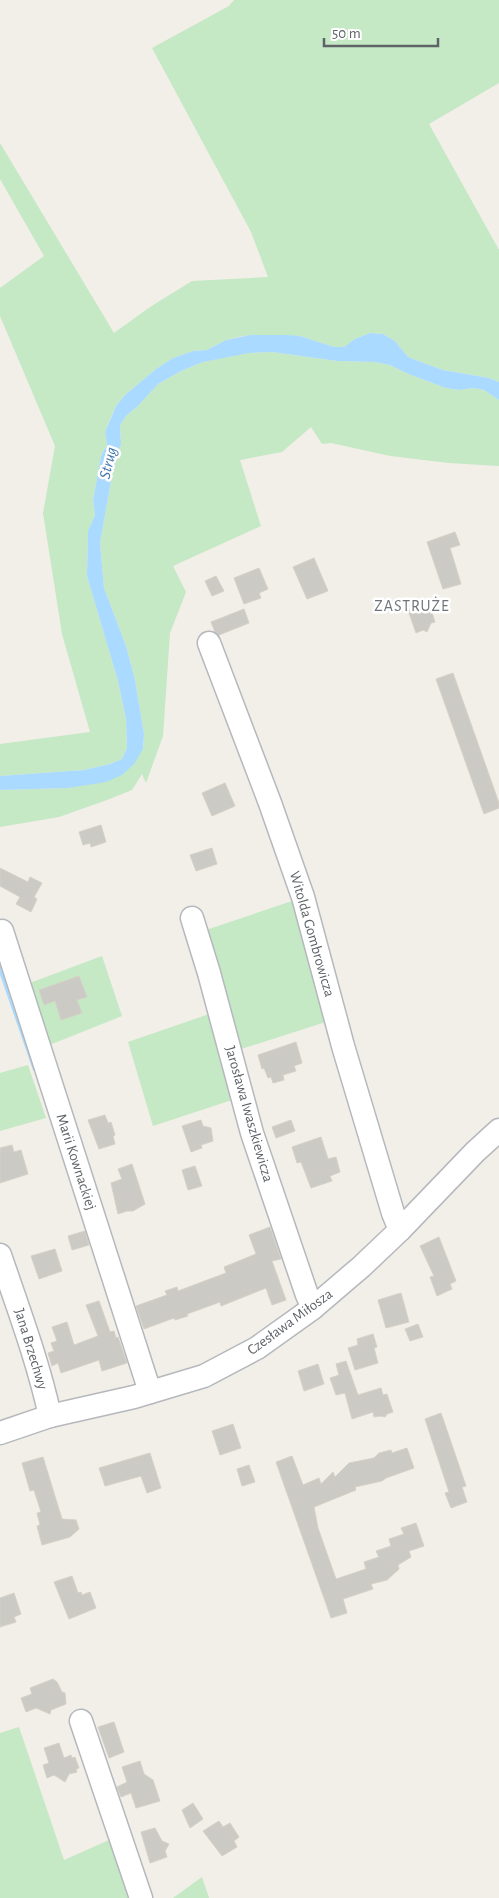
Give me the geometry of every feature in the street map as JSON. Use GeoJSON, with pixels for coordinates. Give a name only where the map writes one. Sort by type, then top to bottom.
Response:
{"type":"FeatureCollection","features":[{"type":"Feature","properties":{"kind":"street","name":"Witolda Gombrowicza"},"geometry":{"type":"LineString","coordinates":[[209,643],[270,803],[303,897],[343,1046],[393,1213],[400,1230]]}},
{"type":"Feature","properties":{"kind":"street","name":"Jarosława Iwaszkiewicza"},"geometry":{"type":"LineString","coordinates":[[192,918],[209,973],[252,1133],[313,1308]]}},
{"type":"Feature","properties":{"kind":"street","name":"Marii Kownackiej"},"geometry":{"type":"LineString","coordinates":[[2,931],[150,1392]]}},
{"type":"Feature","properties":{"kind":"street","name":"Czesława Miłosza"},"geometry":{"type":"LineString","coordinates":[[0,1433],[50,1416],[150,1392],[204,1376],[258,1348],[313,1308],[400,1230],[475,1152],[499,1130]]}},
{"type":"Feature","properties":{"kind":"street","name":"Jana Brzechwy"},"geometry":{"type":"LineString","coordinates":[[0,1255],[28,1336],[50,1416]]}},
{"type":"Feature","properties":{"kind":"street"},"geometry":{"type":"LineString","coordinates":[[81,1722],[141,1898]]}},
{"type":"Feature","properties":{"kind":"green space"},"geometry":{"type":"Polygon","coordinates":[[[234,0],[499,0],[499,83],[429,124],[499,250],[499,382],[489,378],[443,370],[429,365],[408,357],[395,341],[383,334],[370,333],[355,339],[344,347],[334,347],[300,336],[250,335],[238,337],[226,340],[207,350],[193,351],[173,358],[156,369],[125,395],[116,406],[110,419],[105,432],[107,445],[101,456],[93,500],[95,515],[88,531],[87,576],[118,681],[126,719],[127,748],[122,759],[84,770],[0,776],[0,744],[90,732],[62,634],[43,513],[55,446],[0,316],[0,288],[44,256],[0,179],[0,143],[114,333],[150,307],[192,281],[268,277],[251,232],[152,48],[229,6],[234,0]]]}},
{"type":"Feature","properties":{"kind":"green space"},"geometry":{"type":"Polygon","coordinates":[[[272,352],[337,361],[375,362],[390,365],[446,388],[484,390],[499,400],[499,466],[449,463],[390,456],[331,443],[322,444],[311,427],[282,452],[240,460],[261,526],[173,566],[186,592],[170,633],[163,736],[146,783],[142,774],[132,790],[107,800],[59,817],[0,827],[0,790],[68,788],[85,784],[143,749],[144,734],[135,680],[126,646],[104,588],[100,543],[113,470],[121,444],[120,425],[126,416],[158,384],[181,371],[203,362],[226,357],[272,352]]]}},
{"type":"Feature","properties":{"kind":"green space"},"geometry":{"type":"Polygon","coordinates":[[[301,898],[335,1019],[238,1050],[203,931],[301,898]]]}},
{"type":"Feature","properties":{"kind":"green space"},"geometry":{"type":"Polygon","coordinates":[[[102,956],[122,1016],[32,1052],[11,990],[102,956]]]}},
{"type":"Feature","properties":{"kind":"green space"},"geometry":{"type":"Polygon","coordinates":[[[215,1012],[238,1098],[153,1126],[128,1042],[215,1012]]]}},
{"type":"Feature","properties":{"kind":"green space"},"geometry":{"type":"Polygon","coordinates":[[[28,1065],[46,1118],[0,1131],[0,1073],[28,1065]]]}},
{"type":"Feature","properties":{"kind":"green space"},"geometry":{"type":"Polygon","coordinates":[[[19,1727],[64,1860],[116,1837],[137,1898],[0,1898],[0,1733],[19,1727]]]}},
{"type":"Feature","properties":{"kind":"green space"},"geometry":{"type":"Polygon","coordinates":[[[202,1877],[209,1898],[173,1898],[202,1877]]]}},
{"type":"Feature","properties":{"kind":"water","name":"Strug"},"geometry":{"type":"Polygon","coordinates":[[[370,333],[383,334],[395,341],[408,357],[429,365],[443,370],[489,378],[499,382],[499,400],[484,390],[446,388],[390,365],[375,362],[337,361],[272,352],[249,353],[203,362],[181,371],[158,384],[126,416],[120,425],[121,444],[113,470],[100,543],[104,588],[126,646],[135,680],[144,734],[143,749],[134,764],[122,775],[106,782],[68,788],[0,790],[0,776],[84,770],[122,759],[127,748],[126,719],[118,681],[87,576],[88,531],[95,515],[93,500],[101,456],[107,445],[105,432],[116,406],[125,395],[156,369],[173,358],[193,351],[207,350],[226,340],[250,335],[286,335],[300,336],[334,347],[344,347],[355,339],[370,333]]]}},
{"type":"Feature","properties":{"kind":"building"},"geometry":{"type":"Polygon","coordinates":[[[455,532],[460,545],[450,548],[461,584],[443,589],[427,542],[455,532]]]}},
{"type":"Feature","properties":{"kind":"building"},"geometry":{"type":"Polygon","coordinates":[[[314,558],[328,591],[307,599],[293,567],[314,558]]]}},
{"type":"Feature","properties":{"kind":"building"},"geometry":{"type":"Polygon","coordinates":[[[259,568],[268,589],[259,593],[261,598],[244,604],[234,578],[259,568]]]}},
{"type":"Feature","properties":{"kind":"building"},"geometry":{"type":"Polygon","coordinates":[[[216,576],[224,591],[212,596],[205,581],[216,576]]]}},
{"type":"Feature","properties":{"kind":"building"},"geometry":{"type":"Polygon","coordinates":[[[429,603],[435,622],[431,623],[427,632],[423,630],[416,633],[408,610],[429,603]]]}},
{"type":"Feature","properties":{"kind":"building"},"geometry":{"type":"Polygon","coordinates":[[[244,609],[249,623],[219,635],[215,632],[211,622],[244,609]]]}},
{"type":"Feature","properties":{"kind":"building"},"geometry":{"type":"Polygon","coordinates":[[[453,673],[499,803],[499,808],[484,814],[436,679],[453,673]]]}},
{"type":"Feature","properties":{"kind":"building"},"geometry":{"type":"Polygon","coordinates":[[[225,783],[235,806],[212,816],[202,793],[225,783]]]}},
{"type":"Feature","properties":{"kind":"building"},"geometry":{"type":"Polygon","coordinates":[[[101,825],[106,842],[91,847],[90,843],[83,845],[79,832],[101,825]]]}},
{"type":"Feature","properties":{"kind":"building"},"geometry":{"type":"Polygon","coordinates":[[[212,848],[217,864],[196,871],[190,855],[212,848]]]}},
{"type":"Feature","properties":{"kind":"building"},"geometry":{"type":"Polygon","coordinates":[[[0,868],[28,882],[30,877],[42,883],[34,897],[37,899],[31,912],[16,904],[20,897],[0,886],[0,868]]]}},
{"type":"Feature","properties":{"kind":"building"},"geometry":{"type":"Polygon","coordinates":[[[79,976],[87,997],[77,1000],[82,1013],[61,1020],[55,1001],[44,1005],[39,990],[79,976]]]}},
{"type":"Feature","properties":{"kind":"building"},"geometry":{"type":"Polygon","coordinates":[[[296,1042],[302,1063],[294,1066],[296,1071],[283,1075],[284,1080],[273,1083],[271,1077],[268,1078],[264,1068],[262,1069],[258,1055],[296,1042]]]}},
{"type":"Feature","properties":{"kind":"building"},"geometry":{"type":"Polygon","coordinates":[[[105,1115],[108,1123],[111,1122],[115,1135],[113,1136],[115,1144],[99,1149],[88,1120],[105,1115]]]}},
{"type":"Feature","properties":{"kind":"building"},"geometry":{"type":"Polygon","coordinates":[[[201,1120],[203,1126],[211,1128],[213,1141],[201,1145],[202,1148],[191,1152],[182,1126],[201,1120]]]}},
{"type":"Feature","properties":{"kind":"building"},"geometry":{"type":"Polygon","coordinates":[[[291,1120],[295,1131],[276,1138],[272,1127],[291,1120]]]}},
{"type":"Feature","properties":{"kind":"building"},"geometry":{"type":"Polygon","coordinates":[[[321,1137],[328,1159],[336,1157],[340,1172],[330,1176],[332,1181],[311,1188],[301,1162],[297,1163],[292,1147],[321,1137]]]}},
{"type":"Feature","properties":{"kind":"building"},"geometry":{"type":"Polygon","coordinates":[[[12,1145],[14,1152],[21,1150],[28,1174],[0,1183],[0,1148],[12,1145]]]}},
{"type":"Feature","properties":{"kind":"building"},"geometry":{"type":"Polygon","coordinates":[[[132,1164],[145,1204],[133,1211],[118,1214],[111,1183],[122,1179],[118,1169],[132,1164]]]}},
{"type":"Feature","properties":{"kind":"building"},"geometry":{"type":"Polygon","coordinates":[[[195,1166],[202,1186],[188,1190],[182,1170],[195,1166]]]}},
{"type":"Feature","properties":{"kind":"building"},"geometry":{"type":"Polygon","coordinates":[[[270,1227],[281,1259],[272,1261],[286,1300],[272,1305],[266,1288],[221,1306],[220,1302],[187,1314],[188,1316],[175,1320],[174,1318],[144,1329],[136,1306],[167,1295],[165,1291],[177,1287],[178,1291],[226,1273],[224,1267],[256,1254],[249,1235],[270,1227]]]}},
{"type":"Feature","properties":{"kind":"building"},"geometry":{"type":"Polygon","coordinates":[[[85,1231],[89,1245],[72,1250],[68,1236],[85,1231]]]}},
{"type":"Feature","properties":{"kind":"building"},"geometry":{"type":"Polygon","coordinates":[[[439,1237],[456,1281],[450,1284],[452,1289],[437,1296],[430,1277],[434,1276],[420,1246],[439,1237]]]}},
{"type":"Feature","properties":{"kind":"building"},"geometry":{"type":"Polygon","coordinates":[[[55,1249],[62,1271],[39,1279],[31,1256],[55,1249]]]}},
{"type":"Feature","properties":{"kind":"building"},"geometry":{"type":"Polygon","coordinates":[[[401,1293],[409,1322],[386,1328],[378,1300],[401,1293]]]}},
{"type":"Feature","properties":{"kind":"building"},"geometry":{"type":"Polygon","coordinates":[[[99,1301],[110,1332],[114,1331],[116,1338],[118,1337],[127,1363],[102,1371],[99,1360],[61,1373],[58,1363],[52,1366],[48,1353],[54,1351],[51,1343],[57,1341],[52,1327],[67,1322],[74,1345],[98,1336],[86,1305],[99,1301]]]}},
{"type":"Feature","properties":{"kind":"building"},"geometry":{"type":"Polygon","coordinates":[[[418,1324],[423,1337],[410,1341],[405,1329],[418,1324]]]}},
{"type":"Feature","properties":{"kind":"building"},"geometry":{"type":"Polygon","coordinates":[[[373,1334],[377,1347],[374,1348],[378,1363],[355,1370],[348,1348],[358,1345],[357,1339],[373,1334]]]}},
{"type":"Feature","properties":{"kind":"building"},"geometry":{"type":"Polygon","coordinates":[[[346,1361],[358,1395],[381,1388],[383,1395],[387,1394],[393,1412],[385,1417],[374,1417],[373,1412],[352,1419],[345,1393],[336,1395],[330,1378],[339,1375],[336,1364],[346,1361]]]}},
{"type":"Feature","properties":{"kind":"building"},"geometry":{"type":"Polygon","coordinates":[[[318,1364],[324,1384],[304,1391],[298,1371],[318,1364]]]}},
{"type":"Feature","properties":{"kind":"building"},"geometry":{"type":"Polygon","coordinates":[[[441,1413],[466,1486],[462,1487],[467,1502],[451,1508],[445,1493],[449,1492],[425,1419],[441,1413]]]}},
{"type":"Feature","properties":{"kind":"building"},"geometry":{"type":"Polygon","coordinates":[[[233,1424],[241,1448],[220,1455],[212,1431],[233,1424]]]}},
{"type":"Feature","properties":{"kind":"building"},"geometry":{"type":"Polygon","coordinates":[[[407,1448],[414,1468],[382,1481],[355,1487],[356,1490],[314,1507],[318,1528],[336,1579],[366,1569],[364,1562],[379,1557],[376,1551],[391,1546],[389,1539],[404,1534],[401,1528],[416,1523],[424,1546],[409,1551],[411,1557],[398,1565],[399,1569],[387,1580],[371,1584],[373,1589],[343,1599],[347,1613],[331,1618],[276,1462],[292,1456],[303,1485],[319,1478],[321,1484],[333,1472],[335,1477],[349,1463],[374,1458],[379,1453],[391,1450],[392,1453],[407,1448]]]}},
{"type":"Feature","properties":{"kind":"building"},"geometry":{"type":"Polygon","coordinates":[[[150,1453],[161,1488],[147,1493],[141,1476],[105,1486],[99,1468],[150,1453]]]}},
{"type":"Feature","properties":{"kind":"building"},"geometry":{"type":"Polygon","coordinates":[[[43,1457],[62,1519],[76,1520],[79,1529],[70,1537],[42,1545],[37,1526],[40,1525],[37,1513],[41,1512],[34,1490],[30,1491],[22,1463],[43,1457]]]}},
{"type":"Feature","properties":{"kind":"building"},"geometry":{"type":"Polygon","coordinates":[[[249,1465],[255,1482],[242,1486],[237,1469],[249,1465]]]}},
{"type":"Feature","properties":{"kind":"building"},"geometry":{"type":"Polygon","coordinates":[[[72,1576],[78,1593],[81,1592],[82,1595],[90,1592],[96,1608],[69,1619],[54,1582],[72,1576]]]}},
{"type":"Feature","properties":{"kind":"building"},"geometry":{"type":"Polygon","coordinates":[[[14,1593],[21,1614],[14,1617],[16,1622],[0,1627],[0,1598],[14,1593]]]}},
{"type":"Feature","properties":{"kind":"building"},"geometry":{"type":"Polygon","coordinates":[[[53,1679],[57,1682],[62,1692],[65,1693],[66,1704],[51,1710],[50,1714],[36,1708],[26,1712],[21,1698],[32,1694],[30,1688],[53,1679]]]}},
{"type":"Feature","properties":{"kind":"building"},"geometry":{"type":"Polygon","coordinates":[[[114,1722],[124,1752],[109,1758],[98,1727],[114,1722]]]}},
{"type":"Feature","properties":{"kind":"building"},"geometry":{"type":"Polygon","coordinates":[[[59,1743],[64,1758],[71,1755],[72,1758],[75,1757],[79,1768],[76,1769],[77,1772],[69,1774],[65,1782],[54,1775],[47,1778],[43,1765],[49,1763],[44,1748],[59,1743]]]}},
{"type":"Feature","properties":{"kind":"building"},"geometry":{"type":"Polygon","coordinates":[[[140,1761],[144,1774],[153,1780],[160,1801],[136,1808],[131,1793],[121,1797],[117,1787],[127,1782],[122,1767],[140,1761]]]}},
{"type":"Feature","properties":{"kind":"building"},"geometry":{"type":"Polygon","coordinates":[[[193,1803],[203,1819],[190,1828],[182,1810],[193,1803]]]}},
{"type":"Feature","properties":{"kind":"building"},"geometry":{"type":"Polygon","coordinates":[[[219,1821],[223,1827],[230,1823],[239,1837],[234,1841],[237,1847],[222,1856],[203,1831],[219,1821]]]}},
{"type":"Feature","properties":{"kind":"building"},"geometry":{"type":"Polygon","coordinates":[[[155,1828],[162,1841],[169,1844],[165,1851],[167,1857],[150,1863],[141,1832],[155,1828]]]}},
{"type":"Feature","properties":{"kind":"waterway"},"geometry":{"type":"LineString","coordinates":[[0,968],[35,1069]]}},
{"type":"Feature","properties":{"kind":"district","name":"ZASTRUŻE"},"geometry":{"type":"Point","coordinates":[412,606]}}]}
